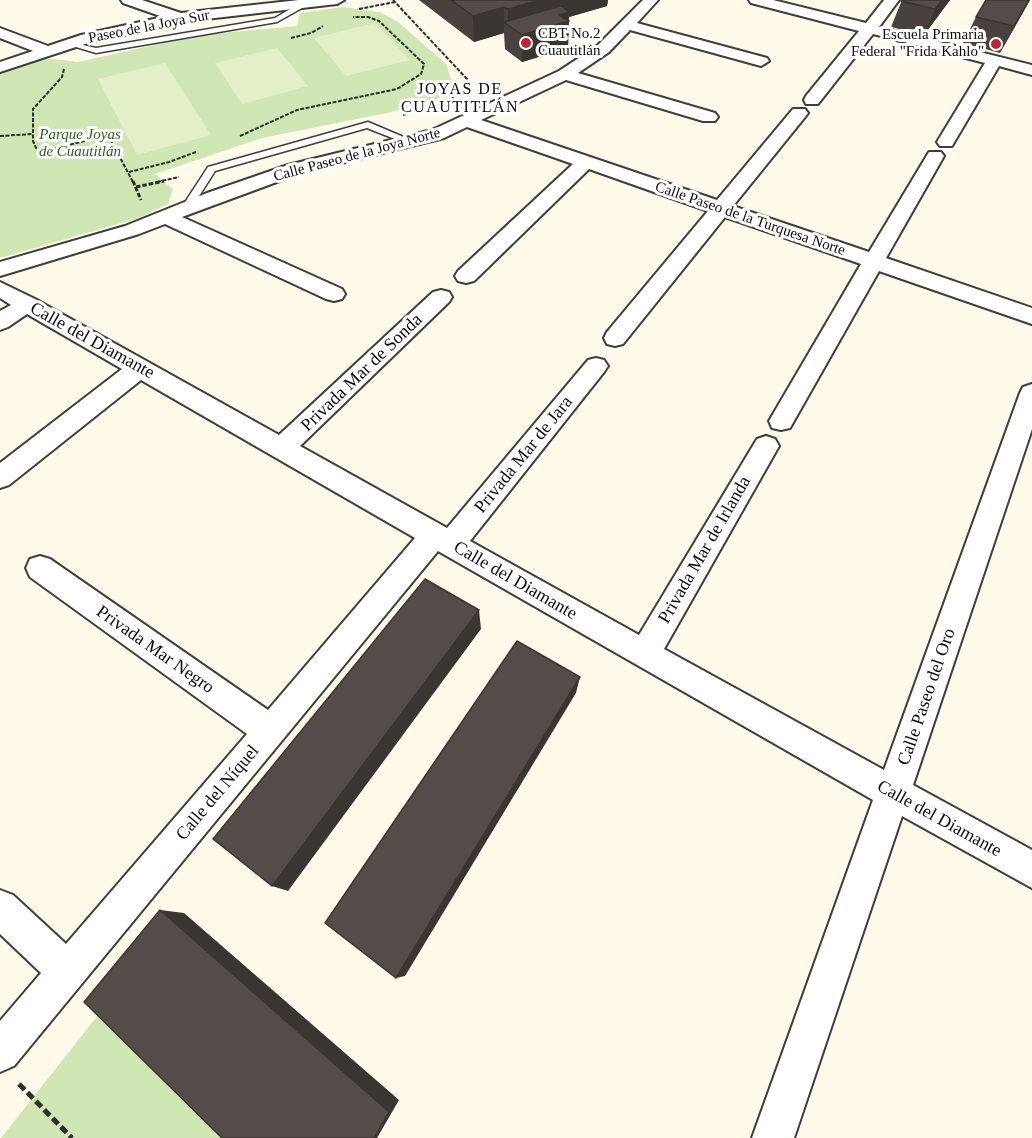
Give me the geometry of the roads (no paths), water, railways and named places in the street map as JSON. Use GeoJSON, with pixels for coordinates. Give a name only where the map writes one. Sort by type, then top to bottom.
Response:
{"type":"FeatureCollection","features":[{"type":"Feature","properties":{"kind":"street"},"geometry":{"type":"LineString","coordinates":[[130,0],[180,18]]}},
{"type":"Feature","properties":{"kind":"street"},"geometry":{"type":"LineString","coordinates":[[255,10],[273,0]]}},
{"type":"Feature","properties":{"kind":"street","name":"Paseo de la Joya Sur"},"geometry":{"type":"LineString","coordinates":[[0,67],[67,45],[180,18],[337,0]]}},
{"type":"Feature","properties":{"kind":"street","name":"Calle Paseo de la Joya Norte"},"geometry":{"type":"LineString","coordinates":[[0,268],[132,231],[295,169],[438,134],[565,74],[603,48],[651,0]]}},
{"type":"Feature","properties":{"kind":"street"},"geometry":{"type":"LineString","coordinates":[[756,0],[1032,70]]}},
{"type":"Feature","properties":{"kind":"street"},"geometry":{"type":"LineString","coordinates":[[615,338],[892,0]]}},
{"type":"Feature","properties":{"kind":"street"},"geometry":{"type":"LineString","coordinates":[[627,25],[761,61]]}},
{"type":"Feature","properties":{"kind":"street"},"geometry":{"type":"LineString","coordinates":[[0,33],[47,51]]}},
{"type":"Feature","properties":{"kind":"street"},"geometry":{"type":"LineString","coordinates":[[781,421],[873,262],[995,60]]}},
{"type":"Feature","properties":{"kind":"street"},"geometry":{"type":"LineString","coordinates":[[565,74],[710,117]]}},
{"type":"Feature","properties":{"kind":"street","name":"Calle Paseo de la Turquesa Norte"},"geometry":{"type":"LineString","coordinates":[[467,121],[1032,316]]}},
{"type":"Feature","properties":{"kind":"street"},"geometry":{"type":"LineString","coordinates":[[466,276],[586,162]]}},
{"type":"Feature","properties":{"kind":"street"},"geometry":{"type":"LineString","coordinates":[[167,216],[334,294]]}},
{"type":"Feature","properties":{"kind":"street","name":"Calle del Diamante"},"geometry":{"type":"LineString","coordinates":[[0,289],[644,654],[1032,870]]}},
{"type":"Feature","properties":{"kind":"street","name":"Privada Mar de Sonda"},"geometry":{"type":"LineString","coordinates":[[282,448],[441,297]]}},
{"type":"Feature","properties":{"kind":"street"},"geometry":{"type":"LineString","coordinates":[[0,322],[27,304]]}},
{"type":"Feature","properties":{"kind":"street","name":"Privada Mar de Jara"},"geometry":{"type":"LineString","coordinates":[[443,539],[596,366]]}},
{"type":"Feature","properties":{"kind":"street"},"geometry":{"type":"LineString","coordinates":[[0,478],[140,368]]}},
{"type":"Feature","properties":{"kind":"street","name":"Calle Paseo del Oro"},"geometry":{"type":"LineString","coordinates":[[773,1138],[1032,393]]}},
{"type":"Feature","properties":{"kind":"street","name":"Privada Mar de Irlanda"},"geometry":{"type":"LineString","coordinates":[[644,654],[766,446]]}},
{"type":"Feature","properties":{"kind":"street","name":"Calle del Níquel"},"geometry":{"type":"LineString","coordinates":[[0,1052],[270,731],[443,539]]}},
{"type":"Feature","properties":{"kind":"street","name":"Privada Mar Negro"},"geometry":{"type":"LineString","coordinates":[[40,568],[270,731]]}},
{"type":"Feature","properties":{"kind":"street"},"geometry":{"type":"LineString","coordinates":[[0,908],[68,972]]}},
{"type":"Feature","properties":{"kind":"lane"},"geometry":{"type":"LineString","coordinates":[[67,45],[96,51],[254,24],[277,20],[305,4]]}},
{"type":"Feature","properties":{"kind":"lane"},"geometry":{"type":"LineString","coordinates":[[167,216],[211,169],[368,125],[408,141]]}},
{"type":"Feature","properties":{"kind":"place","name":"CBT No.2 Cuautitlán"},"geometry":{"type":"Point","coordinates":[526,43]}},
{"type":"Feature","properties":{"kind":"place","name":"Escuela Primaria Federal \"Frida Kahlo\""},"geometry":{"type":"Point","coordinates":[996,44]}},
{"type":"Feature","properties":{"kind":"district","name":"JOYAS DE CUAUTITLÁN"},"geometry":{"type":"Point","coordinates":[460,99]}},
{"type":"Feature","properties":{"kind":"park label","name":"Parque Joyas de Cuautitlán"},"geometry":{"type":"Point","coordinates":[80,144]}}]}
